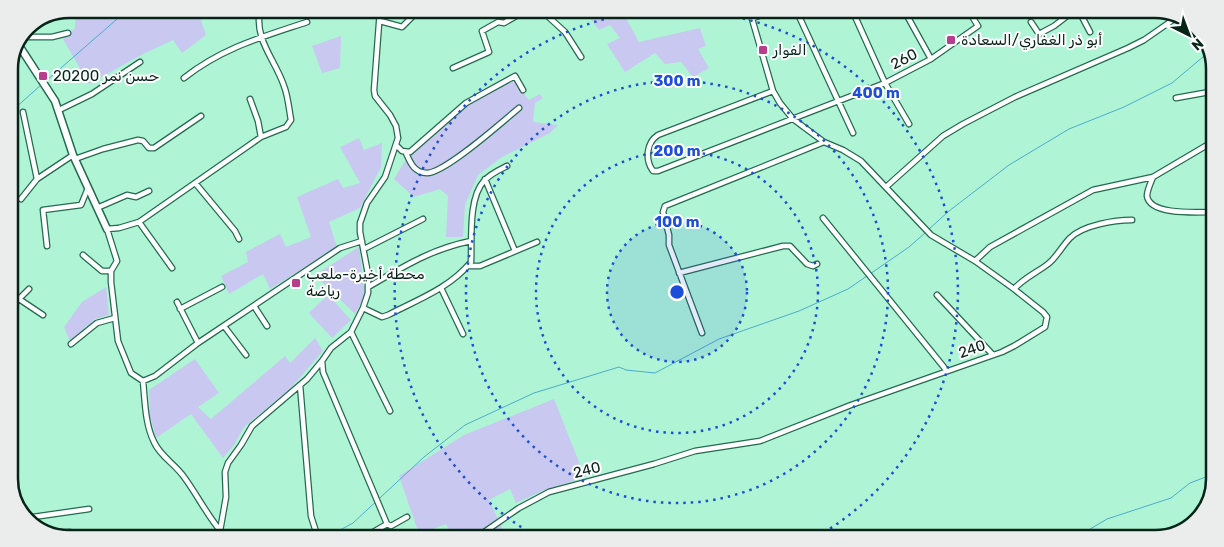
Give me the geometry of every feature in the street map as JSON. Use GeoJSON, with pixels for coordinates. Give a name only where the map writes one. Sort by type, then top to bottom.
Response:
{"type":"FeatureCollection","features":[{"type":"Feature","properties":{"kind":"street"},"geometry":{"type":"LineString","coordinates":[[107,229],[119,228],[139,222],[261,138],[286,127],[291,120],[284,86],[264,46],[257,22],[258,18]]}},
{"type":"Feature","properties":{"kind":"street"},"geometry":{"type":"LineString","coordinates":[[222,530],[226,497],[225,472],[228,462],[252,426],[300,385],[331,348],[351,332],[363,308],[368,287],[360,223],[363,212],[386,177],[398,138],[396,126],[375,96],[374,90],[373,83],[380,21],[402,26],[410,18]]}},
{"type":"Feature","properties":{"kind":"street"},"geometry":{"type":"LineString","coordinates":[[453,68],[489,52],[482,30],[498,22],[504,23],[513,18]]}},
{"type":"Feature","properties":{"kind":"street"},"geometry":{"type":"LineString","coordinates":[[550,18],[565,32],[581,57]]}},
{"type":"Feature","properties":{"kind":"street","name":"240"},"geometry":{"type":"LineString","coordinates":[[487,530],[520,508],[549,492],[695,451],[760,441],[850,405],[993,355],[1014,346],[1045,326],[1047,317],[1043,312],[974,261],[931,235],[861,160],[824,142],[793,119],[773,91],[753,18]]}},
{"type":"Feature","properties":{"kind":"street"},"geometry":{"type":"LineString","coordinates":[[800,18],[853,133]]}},
{"type":"Feature","properties":{"kind":"street"},"geometry":{"type":"LineString","coordinates":[[856,18],[885,83],[909,124]]}},
{"type":"Feature","properties":{"kind":"street"},"geometry":{"type":"LineString","coordinates":[[908,18],[931,60]]}},
{"type":"Feature","properties":{"kind":"street","name":"260"},"geometry":{"type":"LineString","coordinates":[[773,91],[658,135],[648,148],[650,168],[658,172],[885,83],[931,60],[978,26],[973,18]]}},
{"type":"Feature","properties":{"kind":"street"},"geometry":{"type":"LineString","coordinates":[[1031,22],[1039,34],[1064,18]]}},
{"type":"Feature","properties":{"kind":"street"},"geometry":{"type":"LineString","coordinates":[[1083,18],[1090,32]]}},
{"type":"Feature","properties":{"kind":"street"},"geometry":{"type":"LineString","coordinates":[[886,187],[943,136],[963,124],[1015,97],[1128,48],[1144,40],[1172,20]]}},
{"type":"Feature","properties":{"kind":"street"},"geometry":{"type":"LineString","coordinates":[[184,78],[212,58],[262,37],[308,22]]}},
{"type":"Feature","properties":{"kind":"street"},"geometry":{"type":"LineString","coordinates":[[29,37],[52,37],[68,33]]}},
{"type":"Feature","properties":{"kind":"street"},"geometry":{"type":"LineString","coordinates":[[21,49],[55,101],[74,157],[107,229],[117,261],[111,271],[118,341],[131,373],[143,381]]}},
{"type":"Feature","properties":{"kind":"street"},"geometry":{"type":"LineString","coordinates":[[59,110],[92,94],[140,62]]}},
{"type":"Feature","properties":{"kind":"street"},"geometry":{"type":"LineString","coordinates":[[406,152],[415,149],[466,103],[515,76],[524,90]]}},
{"type":"Feature","properties":{"kind":"street"},"geometry":{"type":"LineString","coordinates":[[1176,98],[1206,93]]}},
{"type":"Feature","properties":{"kind":"street"},"geometry":{"type":"LineString","coordinates":[[250,99],[258,121],[261,138]]}},
{"type":"Feature","properties":{"kind":"street"},"geometry":{"type":"LineString","coordinates":[[396,145],[406,152],[410,163],[421,172],[427,173],[444,168],[520,108]]}},
{"type":"Feature","properties":{"kind":"street"},"geometry":{"type":"LineString","coordinates":[[23,112],[38,180]]}},
{"type":"Feature","properties":{"kind":"street"},"geometry":{"type":"LineString","coordinates":[[21,199],[38,180],[74,157],[138,140],[143,141],[149,148],[154,148],[201,116]]}},
{"type":"Feature","properties":{"kind":"street"},"geometry":{"type":"LineString","coordinates":[[702,333],[669,245],[669,235],[662,212],[665,206],[824,142]]}},
{"type":"Feature","properties":{"kind":"street"},"geometry":{"type":"LineString","coordinates":[[974,261],[990,247],[1093,190],[1153,177],[1206,146]]}},
{"type":"Feature","properties":{"kind":"street"},"geometry":{"type":"LineString","coordinates":[[363,308],[382,317],[449,284],[468,266],[471,262],[471,241],[476,197],[480,186],[485,179],[507,166]]}},
{"type":"Feature","properties":{"kind":"street"},"geometry":{"type":"LineString","coordinates":[[1153,177],[1147,194],[1154,206],[1178,212],[1206,212]]}},
{"type":"Feature","properties":{"kind":"street"},"geometry":{"type":"LineString","coordinates":[[485,179],[515,251]]}},
{"type":"Feature","properties":{"kind":"street"},"geometry":{"type":"LineString","coordinates":[[196,184],[235,231],[239,239]]}},
{"type":"Feature","properties":{"kind":"street"},"geometry":{"type":"LineString","coordinates":[[47,246],[43,210],[81,205],[88,188]]}},
{"type":"Feature","properties":{"kind":"street"},"geometry":{"type":"LineString","coordinates":[[98,208],[128,195],[136,197],[149,191]]}},
{"type":"Feature","properties":{"kind":"street"},"geometry":{"type":"LineString","coordinates":[[823,218],[947,371]]}},
{"type":"Feature","properties":{"kind":"street"},"geometry":{"type":"LineString","coordinates":[[364,249],[423,219]]}},
{"type":"Feature","properties":{"kind":"street"},"geometry":{"type":"LineString","coordinates":[[1014,289],[1025,278],[1049,263],[1071,236],[1092,226],[1110,221],[1132,220]]}},
{"type":"Feature","properties":{"kind":"street"},"geometry":{"type":"LineString","coordinates":[[139,222],[172,268]]}},
{"type":"Feature","properties":{"kind":"street"},"geometry":{"type":"LineString","coordinates":[[143,381],[155,376],[198,343],[340,248],[362,241]]}},
{"type":"Feature","properties":{"kind":"street"},"geometry":{"type":"LineString","coordinates":[[368,287],[425,254],[454,244],[471,241]]}},
{"type":"Feature","properties":{"kind":"street"},"geometry":{"type":"LineString","coordinates":[[468,266],[480,266],[537,242]]}},
{"type":"Feature","properties":{"kind":"street"},"geometry":{"type":"LineString","coordinates":[[679,273],[783,246],[790,246],[807,264],[813,266],[817,264]]}},
{"type":"Feature","properties":{"kind":"street"},"geometry":{"type":"LineString","coordinates":[[83,255],[102,271],[111,271]]}},
{"type":"Feature","properties":{"kind":"street"},"geometry":{"type":"LineString","coordinates":[[180,309],[222,287]]}},
{"type":"Feature","properties":{"kind":"street"},"geometry":{"type":"LineString","coordinates":[[29,288],[19,299],[44,315]]}},
{"type":"Feature","properties":{"kind":"street"},"geometry":{"type":"LineString","coordinates":[[441,288],[463,334]]}},
{"type":"Feature","properties":{"kind":"street"},"geometry":{"type":"LineString","coordinates":[[937,295],[993,355]]}},
{"type":"Feature","properties":{"kind":"street"},"geometry":{"type":"LineString","coordinates":[[177,302],[198,343]]}},
{"type":"Feature","properties":{"kind":"street"},"geometry":{"type":"LineString","coordinates":[[254,306],[267,326]]}},
{"type":"Feature","properties":{"kind":"street"},"geometry":{"type":"LineString","coordinates":[[71,344],[97,323],[115,318]]}},
{"type":"Feature","properties":{"kind":"street"},"geometry":{"type":"LineString","coordinates":[[224,326],[246,355]]}},
{"type":"Feature","properties":{"kind":"street"},"geometry":{"type":"LineString","coordinates":[[351,332],[390,411]]}},
{"type":"Feature","properties":{"kind":"street"},"geometry":{"type":"LineString","coordinates":[[322,361],[323,372],[387,524]]}},
{"type":"Feature","properties":{"kind":"street"},"geometry":{"type":"LineString","coordinates":[[143,381],[146,411],[153,441],[158,450],[183,475],[219,530]]}},
{"type":"Feature","properties":{"kind":"street"},"geometry":{"type":"LineString","coordinates":[[300,385],[311,516],[315,530]]}},
{"type":"Feature","properties":{"kind":"street"},"geometry":{"type":"LineString","coordinates":[[35,517],[89,509]]}},
{"type":"Feature","properties":{"kind":"street"},"geometry":{"type":"LineString","coordinates":[[377,530],[387,524],[391,526],[407,517]]}},
{"type":"Feature","properties":{"kind":"shaded area"},"geometry":{"type":"Polygon","coordinates":[[[76,18],[200,18],[206,35],[182,53],[173,40],[143,54],[89,84],[63,39],[75,28],[76,18]]]}},
{"type":"Feature","properties":{"kind":"shaded area"},"geometry":{"type":"Polygon","coordinates":[[[590,18],[626,18],[639,42],[700,28],[706,46],[698,49],[709,68],[693,77],[681,62],[665,64],[655,53],[625,72],[607,44],[620,38],[610,25],[599,30],[590,18]]]}},
{"type":"Feature","properties":{"kind":"shaded area"},"geometry":{"type":"Polygon","coordinates":[[[341,36],[340,68],[322,73],[312,46],[341,36]]]}},
{"type":"Feature","properties":{"kind":"shaded area"},"geometry":{"type":"Polygon","coordinates":[[[513,79],[529,100],[540,94],[543,98],[535,103],[533,122],[558,125],[550,133],[502,157],[478,175],[465,205],[463,237],[446,237],[448,196],[440,189],[414,197],[394,179],[408,156],[470,101],[513,79]]]}},
{"type":"Feature","properties":{"kind":"shaded area"},"geometry":{"type":"Polygon","coordinates":[[[359,138],[364,150],[382,143],[381,167],[360,208],[329,222],[337,247],[270,289],[263,274],[229,294],[221,276],[248,262],[246,252],[280,234],[286,247],[311,237],[297,197],[338,179],[343,188],[360,183],[340,147],[359,138]]]}},
{"type":"Feature","properties":{"kind":"shaded area"},"geometry":{"type":"Polygon","coordinates":[[[359,247],[365,295],[355,314],[315,275],[359,247]]]}},
{"type":"Feature","properties":{"kind":"shaded area"},"geometry":{"type":"Polygon","coordinates":[[[106,287],[109,315],[95,319],[70,341],[64,327],[82,302],[106,287]]]}},
{"type":"Feature","properties":{"kind":"shaded area"},"geometry":{"type":"Polygon","coordinates":[[[328,295],[351,320],[332,338],[309,313],[328,295]]]}},
{"type":"Feature","properties":{"kind":"shaded area"},"geometry":{"type":"Polygon","coordinates":[[[315,338],[323,351],[290,389],[244,427],[234,445],[223,458],[191,414],[156,438],[150,416],[149,390],[195,359],[219,393],[198,407],[211,419],[285,356],[290,363],[315,338]]]}},
{"type":"Feature","properties":{"kind":"shaded area"},"geometry":{"type":"Polygon","coordinates":[[[554,399],[585,477],[542,491],[516,503],[510,489],[489,500],[503,530],[449,530],[446,524],[430,530],[418,530],[399,476],[464,435],[554,399]]]}},
{"type":"Feature","properties":{"kind":"waterway"},"geometry":{"type":"LineString","coordinates":[[46,81],[118,18]]}},
{"type":"Feature","properties":{"kind":"waterway"},"geometry":{"type":"LineString","coordinates":[[928,230],[949,211],[1009,165],[1069,129],[1124,107],[1172,83],[1205,55]]}},
{"type":"Feature","properties":{"kind":"waterway"},"geometry":{"type":"LineString","coordinates":[[18,105],[41,85]]}},
{"type":"Feature","properties":{"kind":"waterway"},"geometry":{"type":"LineString","coordinates":[[870,274],[909,247],[925,233]]}},
{"type":"Feature","properties":{"kind":"waterway"},"geometry":{"type":"LineString","coordinates":[[340,530],[353,523],[424,457],[465,425],[534,393],[619,367],[626,370],[655,373],[719,339],[799,311],[848,289],[867,276]]}},
{"type":"Feature","properties":{"kind":"waterway"},"geometry":{"type":"LineString","coordinates":[[1088,530],[1107,519],[1171,498],[1190,483],[1206,477]]}},
{"type":"Feature","properties":{"kind":"place","name":"أبو ذر الغفاري/السعادة"},"geometry":{"type":"Point","coordinates":[951,40]}},
{"type":"Feature","properties":{"kind":"place","name":"الفوار"},"geometry":{"type":"Point","coordinates":[763,50]}},
{"type":"Feature","properties":{"kind":"place","name":"حسن نمر 20200"},"geometry":{"type":"Point","coordinates":[43,76]}},
{"type":"Feature","properties":{"kind":"place","name":"محطة أخيرة-ملعب رياضة"},"geometry":{"type":"Point","coordinates":[296,283]}}]}
